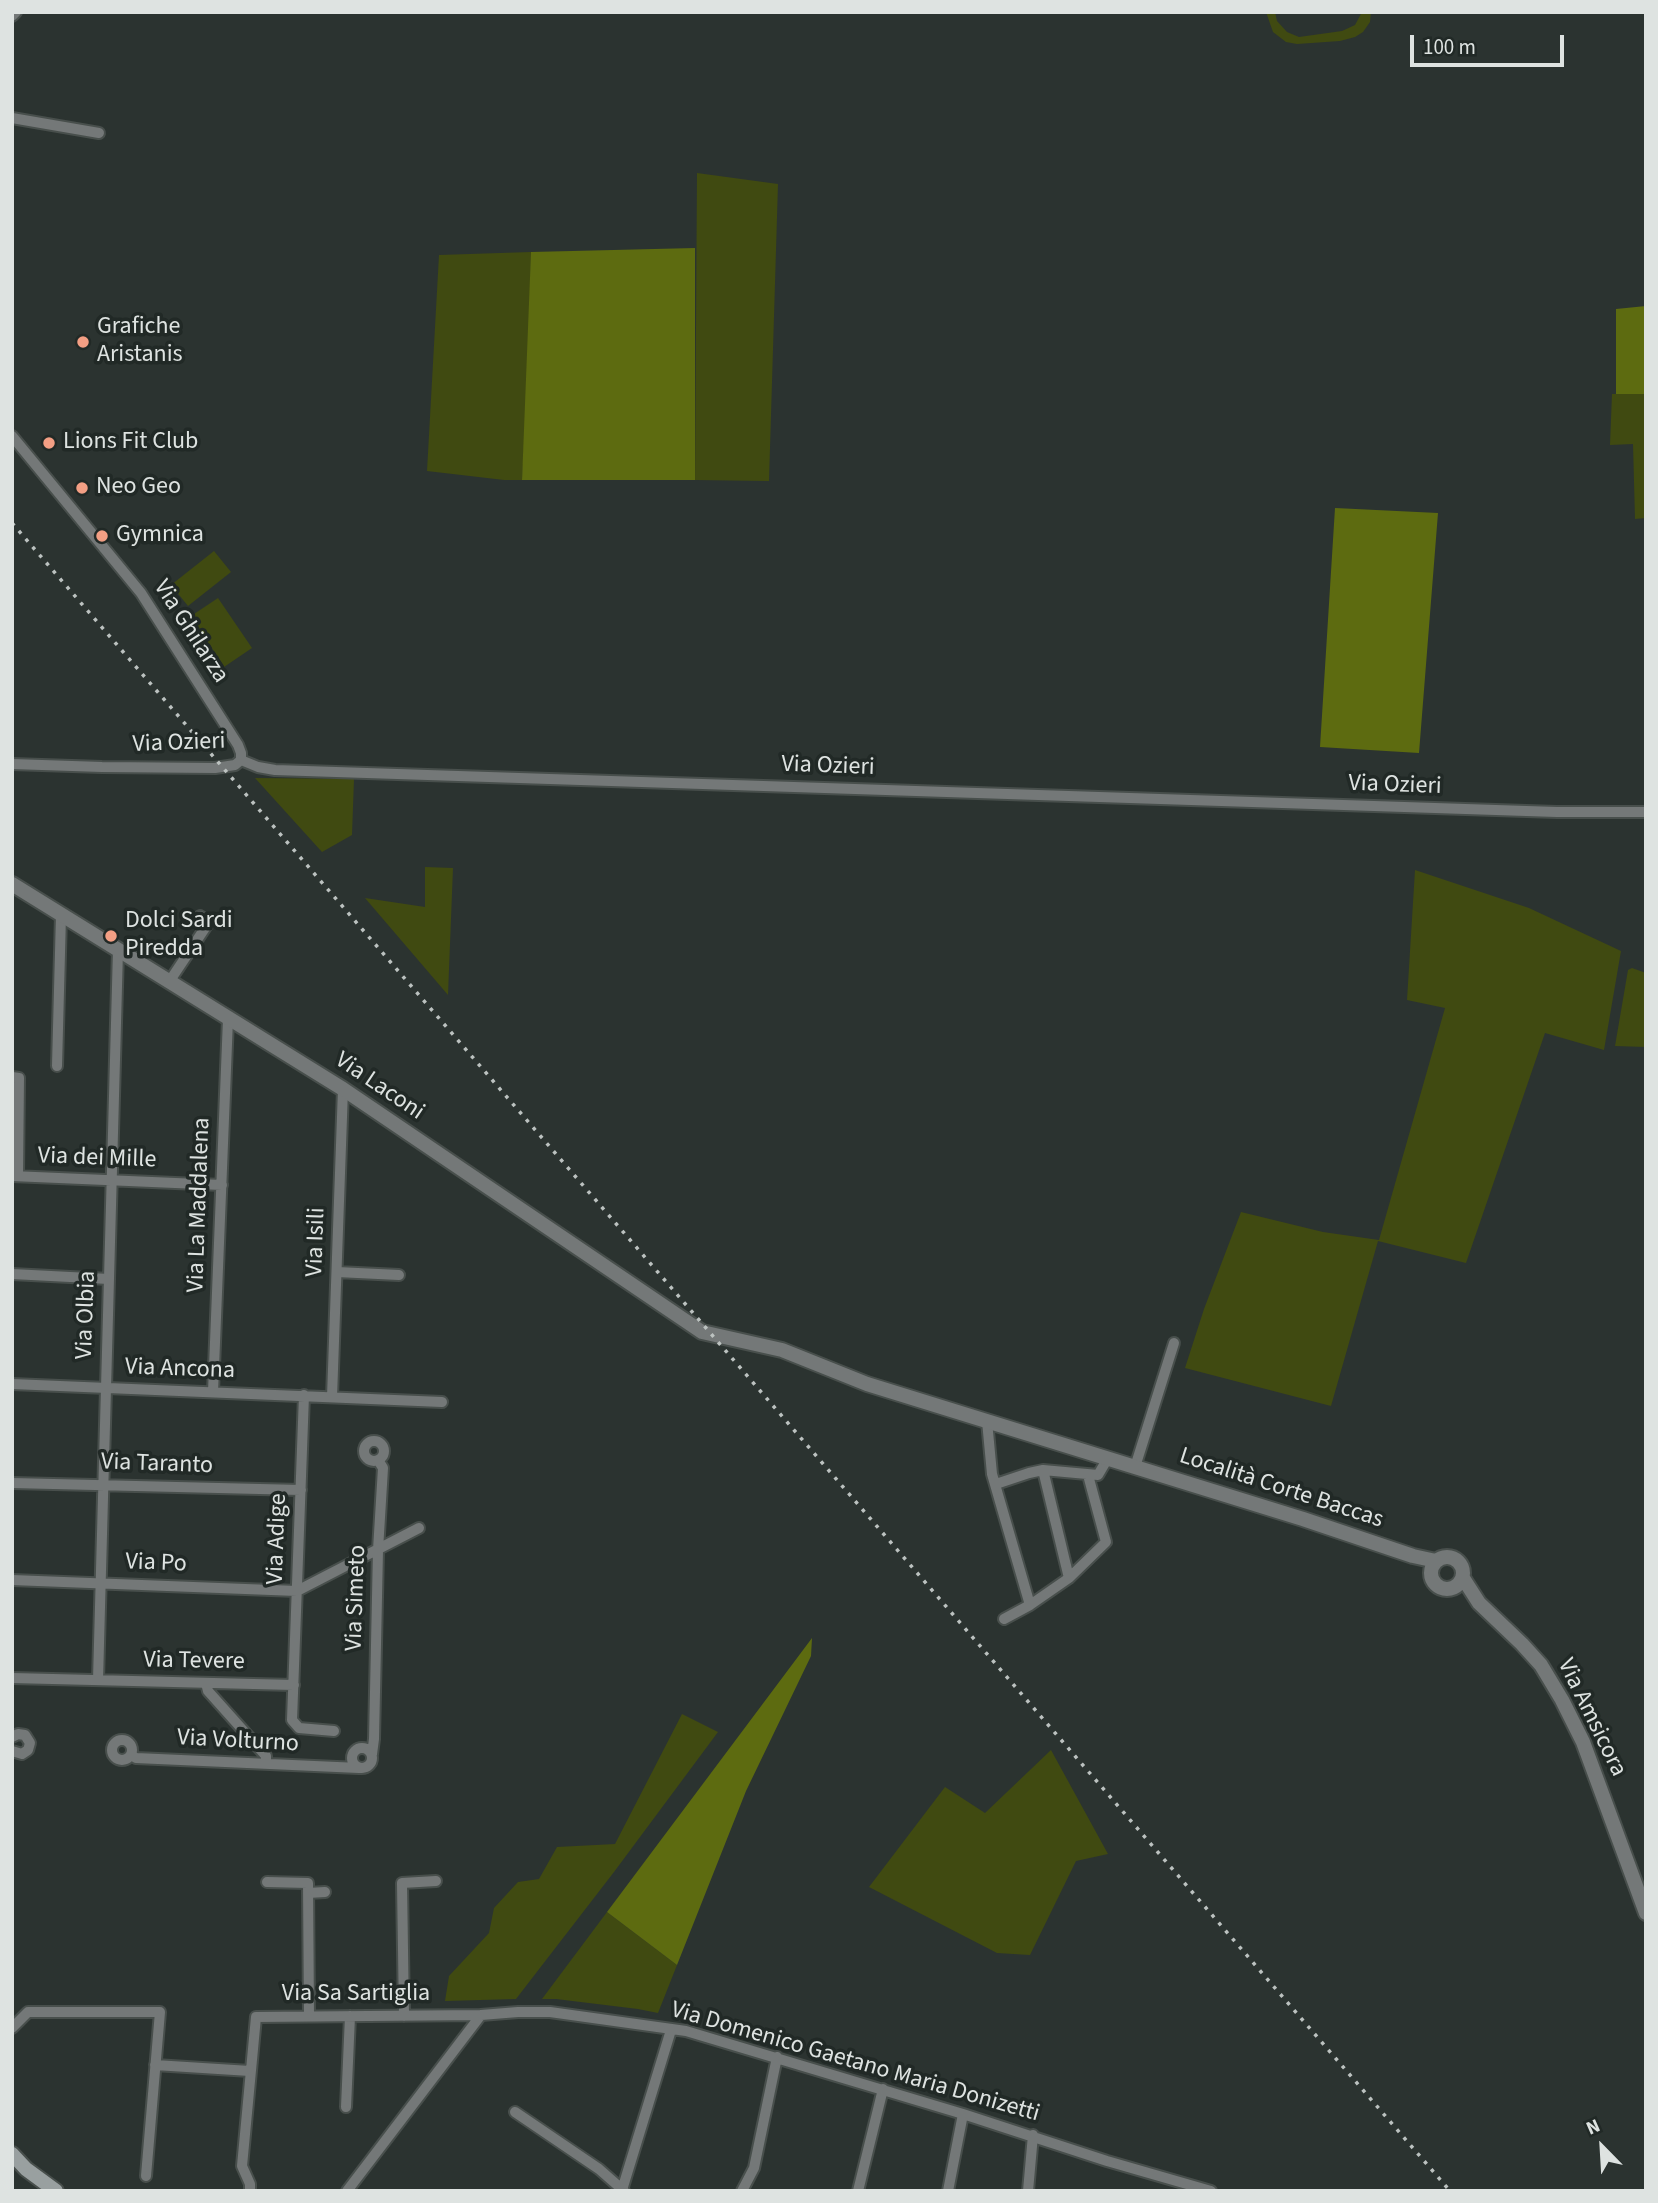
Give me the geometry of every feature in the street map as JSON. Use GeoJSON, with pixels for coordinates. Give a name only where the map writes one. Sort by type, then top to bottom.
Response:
{"type":"FeatureCollection","features":[{"type":"Feature","properties":{"kind":"main road"},"geometry":{"type":"LineString","coordinates":[[12,2154],[19,2166],[56,2191]]}},
{"type":"Feature","properties":{"kind":"street"},"geometry":{"type":"LineString","coordinates":[[12,118],[99,133]]}},
{"type":"Feature","properties":{"kind":"street","name":"Via Ghilarza"},"geometry":{"type":"LineString","coordinates":[[12,436],[141,593],[238,745],[241,760]]}},
{"type":"Feature","properties":{"kind":"street","name":"Via Ozieri"},"geometry":{"type":"LineString","coordinates":[[12,764],[215,768],[235,765],[241,760],[258,767],[288,771],[1646,813]]}},
{"type":"Feature","properties":{"kind":"street","name":"Via Laconi"},"geometry":{"type":"LineString","coordinates":[[12,884],[343,1089],[663,1307],[702,1332],[715,1337]]}},
{"type":"Feature","properties":{"kind":"street"},"geometry":{"type":"LineString","coordinates":[[57,1066],[61,915]]}},
{"type":"Feature","properties":{"kind":"street"},"geometry":{"type":"LineString","coordinates":[[169,982],[209,922],[200,916]]}},
{"type":"Feature","properties":{"kind":"street","name":"Via Olbia"},"geometry":{"type":"LineString","coordinates":[[97,1680],[118,950]]}},
{"type":"Feature","properties":{"kind":"street","name":"Via La Maddalena"},"geometry":{"type":"LineString","coordinates":[[213,1392],[228,1019]]}},
{"type":"Feature","properties":{"kind":"street"},"geometry":{"type":"LineString","coordinates":[[12,1077],[19,1078],[15,1176]]}},
{"type":"Feature","properties":{"kind":"street","name":"Via Isili"},"geometry":{"type":"LineString","coordinates":[[332,1396],[343,1089]]}},
{"type":"Feature","properties":{"kind":"street","name":"Via dei Mille"},"geometry":{"type":"LineString","coordinates":[[15,1176],[222,1185]]}},
{"type":"Feature","properties":{"kind":"street"},"geometry":{"type":"LineString","coordinates":[[337,1272],[399,1275]]}},
{"type":"Feature","properties":{"kind":"street"},"geometry":{"type":"LineString","coordinates":[[12,1274],[109,1279]]}},
{"type":"Feature","properties":{"kind":"street","name":"Località Corte Baccas"},"geometry":{"type":"LineString","coordinates":[[715,1337],[782,1350],[867,1384],[1108,1458],[1413,1556],[1433,1565]]}},
{"type":"Feature","properties":{"kind":"street"},"geometry":{"type":"LineString","coordinates":[[1135,1467],[1174,1343]]}},
{"type":"Feature","properties":{"kind":"street","name":"Via Ancona"},"geometry":{"type":"LineString","coordinates":[[12,1384],[442,1402]]}},
{"type":"Feature","properties":{"kind":"street","name":"Via Adige"},"geometry":{"type":"LineString","coordinates":[[294,1685],[304,1395]]}},
{"type":"Feature","properties":{"kind":"street"},"geometry":{"type":"LineString","coordinates":[[987,1421],[989,1451],[996,1484],[1030,1605]]}},
{"type":"Feature","properties":{"kind":"street"},"geometry":{"type":"LineString","coordinates":[[996,1484],[1044,1470],[1098,1475],[1108,1458]]}},
{"type":"Feature","properties":{"kind":"street","name":"Via Simeto"},"geometry":{"type":"LineString","coordinates":[[367,1751],[374,1739],[378,1550],[383,1468],[378,1460]]}},
{"type":"Feature","properties":{"kind":"street"},"geometry":{"type":"LineString","coordinates":[[1044,1470],[1069,1578]]}},
{"type":"Feature","properties":{"kind":"street"},"geometry":{"type":"LineString","coordinates":[[1004,1619],[1069,1578],[1107,1542],[1087,1475]]}},
{"type":"Feature","properties":{"kind":"street","name":"Via Taranto"},"geometry":{"type":"LineString","coordinates":[[12,1483],[301,1490]]}},
{"type":"Feature","properties":{"kind":"street"},"geometry":{"type":"LineString","coordinates":[[297,1591],[419,1528]]}},
{"type":"Feature","properties":{"kind":"street"},"geometry":{"type":"LineString","coordinates":[[1449,1557],[1457,1560],[1463,1568],[1463,1578],[1451,1589],[1438,1587],[1432,1579],[1433,1565],[1449,1557]]}},
{"type":"Feature","properties":{"kind":"street","name":"Via Amsicora"},"geometry":{"type":"LineString","coordinates":[[1463,1578],[1479,1603],[1541,1665],[1562,1700],[1588,1754],[1646,1913]]}},
{"type":"Feature","properties":{"kind":"street","name":"Via Po"},"geometry":{"type":"LineString","coordinates":[[12,1580],[297,1591]]}},
{"type":"Feature","properties":{"kind":"street","name":"Via Amsicora"},"geometry":{"type":"LineString","coordinates":[[1451,1589],[1479,1603]]}},
{"type":"Feature","properties":{"kind":"street","name":"Via Tevere"},"geometry":{"type":"LineString","coordinates":[[12,1678],[294,1685]]}},
{"type":"Feature","properties":{"kind":"street"},"geometry":{"type":"LineString","coordinates":[[206,1683],[208,1691],[266,1756],[266,1763]]}},
{"type":"Feature","properties":{"kind":"street"},"geometry":{"type":"LineString","coordinates":[[294,1685],[292,1720],[299,1728],[334,1731]]}},
{"type":"Feature","properties":{"kind":"street"},"geometry":{"type":"LineString","coordinates":[[12,1737],[25,1735],[30,1743],[28,1750],[22,1754],[12,1751]]}},
{"type":"Feature","properties":{"kind":"street"},"geometry":{"type":"LineString","coordinates":[[367,1751],[372,1762],[370,1766],[355,1763],[355,1752],[367,1751]]}},
{"type":"Feature","properties":{"kind":"street","name":"Via Volturno"},"geometry":{"type":"LineString","coordinates":[[131,1755],[136,1758],[343,1769],[355,1763]]}},
{"type":"Feature","properties":{"kind":"street"},"geometry":{"type":"LineString","coordinates":[[404,2016],[402,1883],[436,1881]]}},
{"type":"Feature","properties":{"kind":"street"},"geometry":{"type":"LineString","coordinates":[[267,1882],[308,1883],[310,2016]]}},
{"type":"Feature","properties":{"kind":"street"},"geometry":{"type":"LineString","coordinates":[[309,1893],[325,1892]]}},
{"type":"Feature","properties":{"kind":"street"},"geometry":{"type":"LineString","coordinates":[[12,2028],[28,2012],[160,2012],[146,2176]]}},
{"type":"Feature","properties":{"kind":"street","name":"Via Domenico Gaetano Maria Donizetti"},"geometry":{"type":"LineString","coordinates":[[481,2015],[550,2012],[686,2031],[1211,2191]]}},
{"type":"Feature","properties":{"kind":"street"},"geometry":{"type":"LineString","coordinates":[[347,2191],[481,2015]]}},
{"type":"Feature","properties":{"kind":"street","name":"Via Sa Sartiglia"},"geometry":{"type":"LineString","coordinates":[[250,2071],[256,2017],[481,2015]]}},
{"type":"Feature","properties":{"kind":"street"},"geometry":{"type":"LineString","coordinates":[[345,2107],[350,2016]]}},
{"type":"Feature","properties":{"kind":"street"},"geometry":{"type":"LineString","coordinates":[[515,2112],[599,2169],[623,2190],[671,2030]]}},
{"type":"Feature","properties":{"kind":"street"},"geometry":{"type":"LineString","coordinates":[[742,2191],[754,2168],[777,2057]]}},
{"type":"Feature","properties":{"kind":"street"},"geometry":{"type":"LineString","coordinates":[[155,2065],[250,2071],[242,2166],[250,2184],[250,2191]]}},
{"type":"Feature","properties":{"kind":"street"},"geometry":{"type":"LineString","coordinates":[[858,2191],[883,2089]]}},
{"type":"Feature","properties":{"kind":"street"},"geometry":{"type":"LineString","coordinates":[[948,2191],[963,2114]]}},
{"type":"Feature","properties":{"kind":"street"},"geometry":{"type":"LineString","coordinates":[[1028,2191],[1033,2135]]}},
{"type":"Feature","properties":{"kind":"green space"},"geometry":{"type":"Polygon","coordinates":[[[1266,12],[1275,12],[1277,21],[1287,32],[1299,37],[1342,31],[1355,25],[1362,12],[1371,12],[1370,22],[1363,32],[1355,37],[1340,41],[1297,44],[1286,42],[1273,32],[1266,12]]]}},
{"type":"Feature","properties":{"kind":"green space"},"geometry":{"type":"Polygon","coordinates":[[[697,173],[778,184],[769,481],[695,480],[697,173]]]}},
{"type":"Feature","properties":{"kind":"green space"},"geometry":{"type":"Polygon","coordinates":[[[695,248],[695,480],[522,480],[531,252],[695,248]]]}},
{"type":"Feature","properties":{"kind":"green space"},"geometry":{"type":"Polygon","coordinates":[[[531,252],[530,348],[522,480],[427,471],[439,255],[531,252]]]}},
{"type":"Feature","properties":{"kind":"green space"},"geometry":{"type":"Polygon","coordinates":[[[1646,306],[1646,394],[1616,394],[1616,309],[1646,306]]]}},
{"type":"Feature","properties":{"kind":"green space"},"geometry":{"type":"Polygon","coordinates":[[[1612,394],[1646,394],[1646,518],[1635,519],[1633,444],[1610,445],[1612,394]]]}},
{"type":"Feature","properties":{"kind":"green space"},"geometry":{"type":"Polygon","coordinates":[[[1335,508],[1438,513],[1419,753],[1320,747],[1335,508]]]}},
{"type":"Feature","properties":{"kind":"green space"},"geometry":{"type":"Polygon","coordinates":[[[214,551],[231,572],[188,606],[171,585],[214,551]]]}},
{"type":"Feature","properties":{"kind":"green space"},"geometry":{"type":"Polygon","coordinates":[[[218,598],[252,648],[224,667],[191,616],[218,598]]]}},
{"type":"Feature","properties":{"kind":"green space"},"geometry":{"type":"Polygon","coordinates":[[[255,778],[354,779],[352,835],[322,852],[255,778]]]}},
{"type":"Feature","properties":{"kind":"green space"},"geometry":{"type":"Polygon","coordinates":[[[425,867],[453,868],[448,995],[365,898],[425,907],[425,867]]]}},
{"type":"Feature","properties":{"kind":"green space"},"geometry":{"type":"Polygon","coordinates":[[[1415,870],[1529,908],[1621,951],[1604,1050],[1545,1033],[1466,1263],[1378,1241],[1331,1406],[1185,1368],[1241,1212],[1323,1232],[1379,1240],[1445,1008],[1407,1000],[1415,870]]]}},
{"type":"Feature","properties":{"kind":"green space"},"geometry":{"type":"Polygon","coordinates":[[[1632,968],[1646,973],[1646,1047],[1615,1046],[1628,970],[1632,968]]]}},
{"type":"Feature","properties":{"kind":"green space"},"geometry":{"type":"Polygon","coordinates":[[[812,1638],[811,1656],[746,1791],[677,1965],[607,1912],[812,1638]]]}},
{"type":"Feature","properties":{"kind":"green space"},"geometry":{"type":"Polygon","coordinates":[[[682,1714],[718,1732],[516,1999],[445,2001],[449,1976],[489,1933],[494,1908],[518,1882],[539,1879],[557,1847],[615,1844],[682,1714]]]}},
{"type":"Feature","properties":{"kind":"green space"},"geometry":{"type":"Polygon","coordinates":[[[1051,1750],[1108,1854],[1076,1861],[1030,1955],[997,1953],[869,1887],[945,1787],[985,1813],[1051,1750]]]}},
{"type":"Feature","properties":{"kind":"green space"},"geometry":{"type":"Polygon","coordinates":[[[607,1912],[677,1965],[658,2013],[542,1999],[607,1912]]]}},
{"type":"Feature","properties":{"kind":"railway"},"geometry":{"type":"LineString","coordinates":[[12,523],[1450,2191]]}},
{"type":"Feature","properties":{"kind":"place","name":"Grafiche Aristanis"},"geometry":{"type":"Point","coordinates":[83,342]}},
{"type":"Feature","properties":{"kind":"place","name":"Lions Fit Club"},"geometry":{"type":"Point","coordinates":[49,443]}},
{"type":"Feature","properties":{"kind":"place","name":"Neo Geo"},"geometry":{"type":"Point","coordinates":[82,488]}},
{"type":"Feature","properties":{"kind":"place","name":"Gymnica"},"geometry":{"type":"Point","coordinates":[102,536]}},
{"type":"Feature","properties":{"kind":"place","name":"Dolci Sardi Piredda"},"geometry":{"type":"Point","coordinates":[111,936]}}]}
